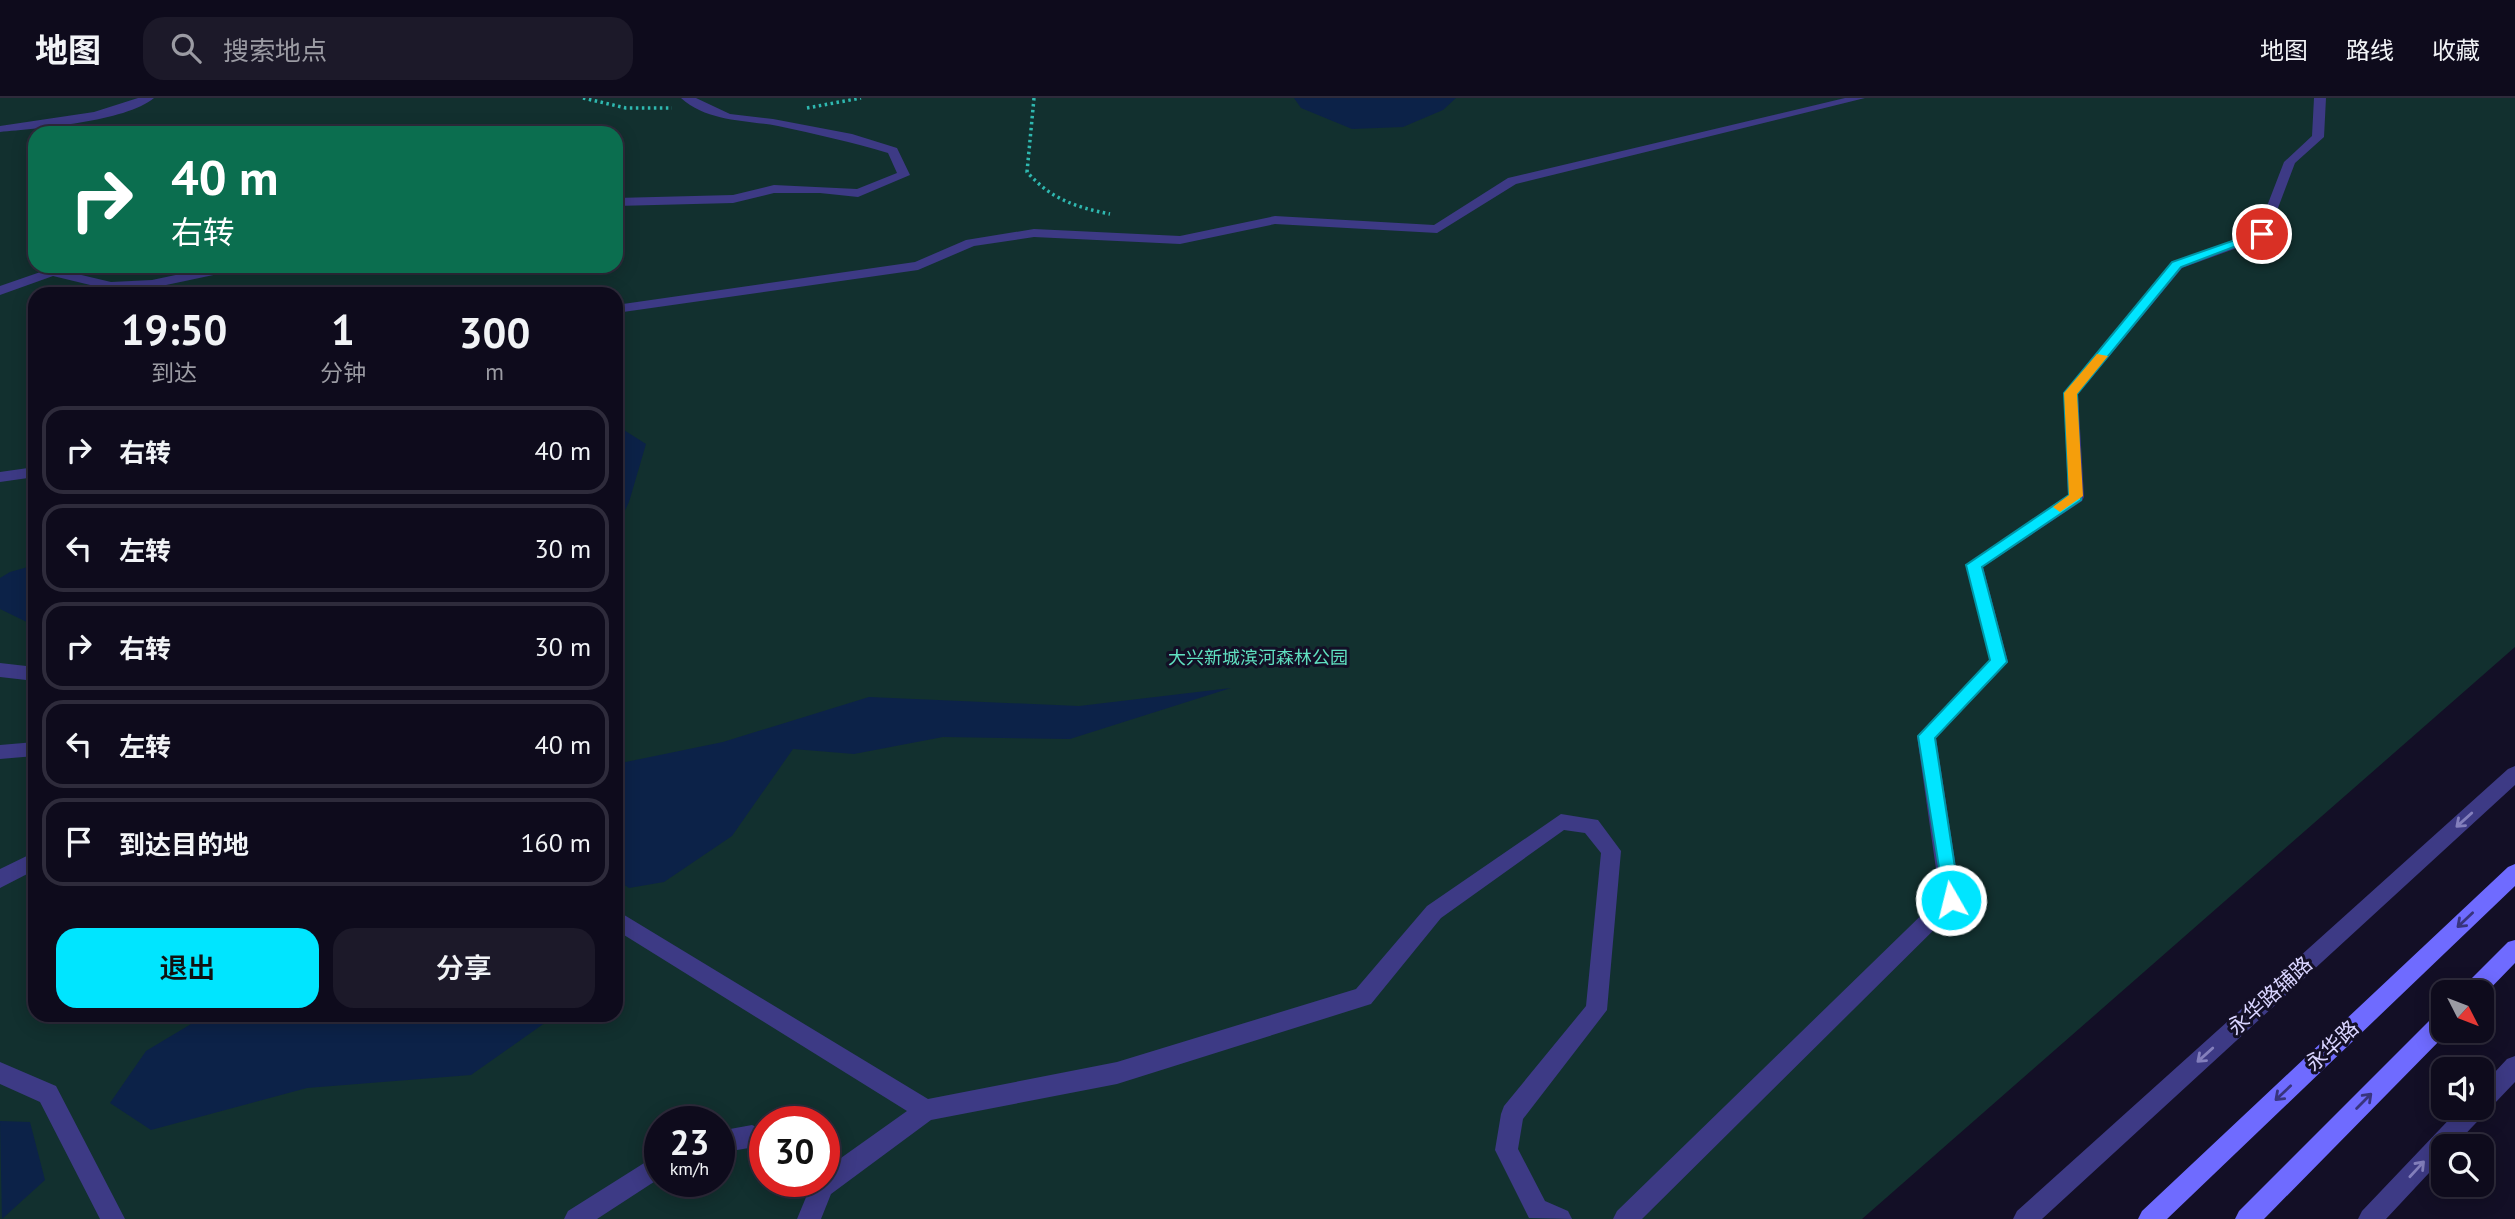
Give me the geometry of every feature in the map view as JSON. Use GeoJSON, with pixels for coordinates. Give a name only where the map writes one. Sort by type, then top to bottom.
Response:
{"type":"FeatureCollection","features":[{"type":"Feature","properties":{"kind":"main road","name":"永华路"},"geometry":{"type":"LineString","coordinates":[[2150,1219],[2515,873]]}},
{"type":"Feature","properties":{"kind":"main road"},"geometry":{"type":"LineString","coordinates":[[2484,980],[2515,949]]}},
{"type":"Feature","properties":{"kind":"main road"},"geometry":{"type":"LineString","coordinates":[[2247,1219],[2431,1034]]}},
{"type":"Feature","properties":{"kind":"street"},"geometry":{"type":"LineString","coordinates":[[0,129],[63,122],[129,106],[148,98]]}},
{"type":"Feature","properties":{"kind":"street"},"geometry":{"type":"LineString","coordinates":[[623,202],[733,199],[774,190],[820,189],[858,193],[904,174],[892,151],[839,135],[773,122],[727,117],[687,98]]}},
{"type":"Feature","properties":{"kind":"street"},"geometry":{"type":"LineString","coordinates":[[623,308],[918,266],[971,243],[1034,233],[1180,240],[1275,219],[1437,229],[1512,181],[1859,98]]}},
{"type":"Feature","properties":{"kind":"street"},"geometry":{"type":"LineString","coordinates":[[1625,1219],[1951,900],[1926,736],[1999,662],[1974,565],[2076,496],[2071,393],[2176,265],[2262,234],[2290,162],[2318,137],[2320,98]]}},
{"type":"Feature","properties":{"kind":"street"},"geometry":{"type":"LineString","coordinates":[[0,291],[49,273]]}},
{"type":"Feature","properties":{"kind":"street"},"geometry":{"type":"LineString","coordinates":[[56,273],[111,286],[152,284],[204,273]]}},
{"type":"Feature","properties":{"kind":"street"},"geometry":{"type":"LineString","coordinates":[[0,477],[28,473]]}},
{"type":"Feature","properties":{"kind":"street"},"geometry":{"type":"LineString","coordinates":[[0,670],[28,673]]}},
{"type":"Feature","properties":{"kind":"street"},"geometry":{"type":"LineString","coordinates":[[0,752],[28,750]]}},
{"type":"Feature","properties":{"kind":"street","name":"永华路辅路"},"geometry":{"type":"LineString","coordinates":[[2025,1219],[2515,774]]}},
{"type":"Feature","properties":{"kind":"street"},"geometry":{"type":"LineString","coordinates":[[840,1169],[926,1110],[1117,1073],[1363,997],[1434,912],[1561,822],[1591,826],[1611,851],[1597,1010],[1512,1114],[1506,1150],[1537,1210],[1560,1219]]}},
{"type":"Feature","properties":{"kind":"street"},"geometry":{"type":"LineString","coordinates":[[0,878],[28,864]]}},
{"type":"Feature","properties":{"kind":"street"},"geometry":{"type":"LineString","coordinates":[[623,923],[926,1110]]}},
{"type":"Feature","properties":{"kind":"street"},"geometry":{"type":"LineString","coordinates":[[2494,1088],[2515,1066]]}},
{"type":"Feature","properties":{"kind":"street"},"geometry":{"type":"LineString","coordinates":[[0,1073],[48,1094],[113,1219]]}},
{"type":"Feature","properties":{"kind":"street"},"geometry":{"type":"LineString","coordinates":[[2370,1219],[2464,1120]]}},
{"type":"Feature","properties":{"kind":"street"},"geometry":{"type":"LineString","coordinates":[[576,1219],[644,1174]]}},
{"type":"Feature","properties":{"kind":"street"},"geometry":{"type":"LineString","coordinates":[[809,1219],[815,1197]]}},
{"type":"Feature","properties":{"kind":"path"},"geometry":{"type":"LineString","coordinates":[[583,98],[626,108],[704,106]]}},
{"type":"Feature","properties":{"kind":"path"},"geometry":{"type":"LineString","coordinates":[[1034,98],[1027,172],[1045,194],[1070,206],[1122,217]]}},
{"type":"Feature","properties":{"kind":"green space","name":"大兴新城滨河森林公园"},"geometry":{"type":"Polygon","coordinates":[[[0,98],[2515,98],[2515,647],[1862,1219],[0,1219],[0,98]]]}},
{"type":"Feature","properties":{"kind":"water"},"geometry":{"type":"Polygon","coordinates":[[[1294,98],[1456,98],[1443,110],[1403,127],[1352,129],[1301,108],[1294,98]]]}},
{"type":"Feature","properties":{"kind":"water"},"geometry":{"type":"Polygon","coordinates":[[[623,429],[646,444],[623,514],[623,429]]]}},
{"type":"Feature","properties":{"kind":"water"},"geometry":{"type":"Polygon","coordinates":[[[28,567],[28,623],[0,609],[0,578],[28,567]]]}},
{"type":"Feature","properties":{"kind":"water"},"geometry":{"type":"Polygon","coordinates":[[[1231,688],[1070,739],[943,737],[854,754],[793,749],[732,836],[664,882],[629,888],[623,884],[623,763],[723,742],[869,697],[1079,706],[1231,688]]]}},
{"type":"Feature","properties":{"kind":"water"},"geometry":{"type":"Polygon","coordinates":[[[194,1022],[546,1022],[471,1075],[307,1088],[151,1130],[110,1103],[146,1051],[194,1022]]]}},
{"type":"Feature","properties":{"kind":"water"},"geometry":{"type":"Polygon","coordinates":[[[0,1121],[30,1122],[45,1180],[2,1219],[0,1121]]]}},
{"type":"Feature","properties":{"kind":"slow traffic"},"geometry":{"type":"LineString","coordinates":[[2060,507],[2076,496],[2071,393],[2101,356]]}},
{"type":"Feature","properties":{"kind":"route"},"geometry":{"type":"LineString","coordinates":[[1951,900],[1926,736],[1999,662],[1974,565],[2076,496],[2071,393],[2176,265],[2262,234]]}}]}
